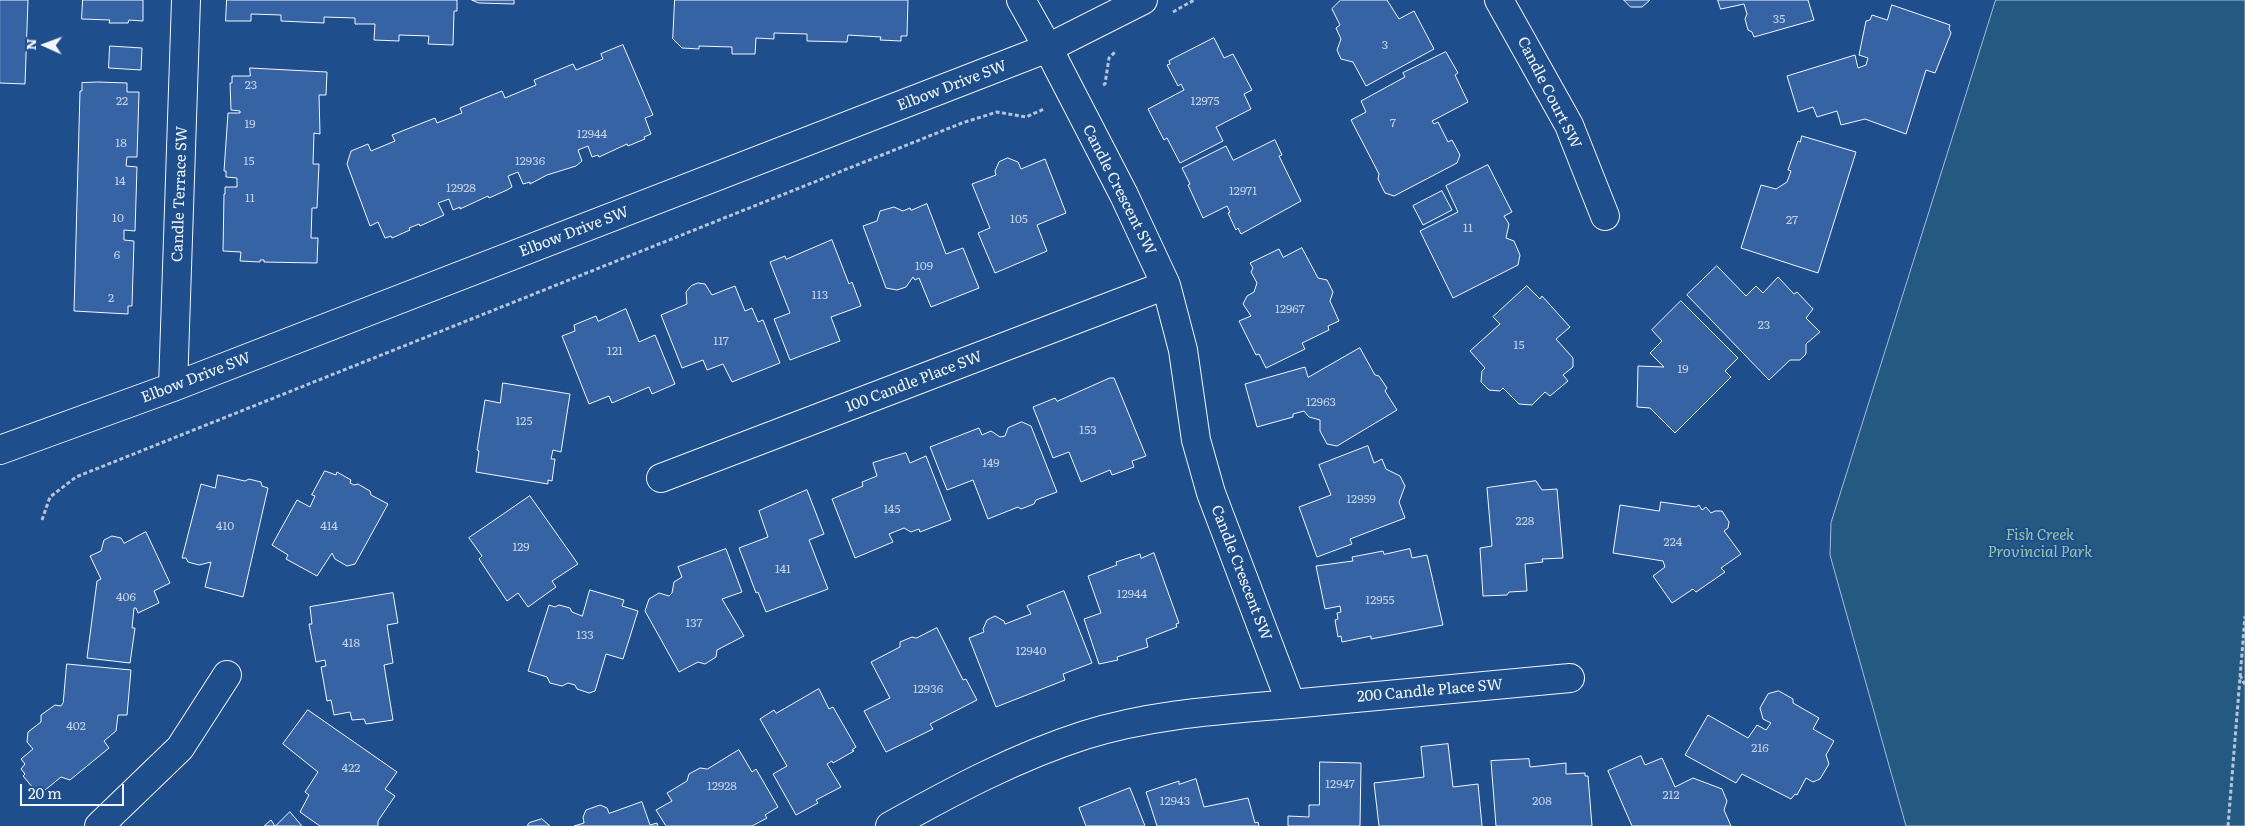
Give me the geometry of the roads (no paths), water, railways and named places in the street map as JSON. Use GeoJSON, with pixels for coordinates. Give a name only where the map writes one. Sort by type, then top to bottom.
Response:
{"type":"FeatureCollection","features":[{"type":"Feature","properties":{"kind":"street","name":"Candle Terrace SW"},"geometry":{"type":"LineString","coordinates":[[174,387],[186,0]]}},
{"type":"Feature","properties":{"kind":"street"},"geometry":{"type":"LineString","coordinates":[[1021,0],[1048,48]]}},
{"type":"Feature","properties":{"kind":"street","name":"Elbow Drive SW"},"geometry":{"type":"LineString","coordinates":[[0,450],[174,387],[1048,48],[1143,0]]}},
{"type":"Feature","properties":{"kind":"street","name":"Candle Court SW"},"geometry":{"type":"LineString","coordinates":[[1499,0],[1569,125],[1606,216]]}},
{"type":"Feature","properties":{"kind":"street","name":"Candle Crescent SW"},"geometry":{"type":"LineString","coordinates":[[1048,48],[1072,98],[1124,195],[1166,285],[1183,350],[1196,440],[1211,493],[1291,704]]}},
{"type":"Feature","properties":{"kind":"street","name":"100 Candle Place SW"},"geometry":{"type":"LineString","coordinates":[[661,478],[1166,285]]}},
{"type":"Feature","properties":{"kind":"street"},"geometry":{"type":"LineString","coordinates":[[99,826],[180,748],[227,675]]}},
{"type":"Feature","properties":{"kind":"street","name":"200 Candle Place SW"},"geometry":{"type":"LineString","coordinates":[[1291,704],[1570,678]]}},
{"type":"Feature","properties":{"kind":"street"},"geometry":{"type":"LineString","coordinates":[[890,826],[971,781],[1043,750],[1086,735],[1185,713],[1291,704]]}},
{"type":"Feature","properties":{"kind":"park label","name":"Fish Creek Provincial Park"},"geometry":{"type":"Point","coordinates":[2040,544]}}]}
